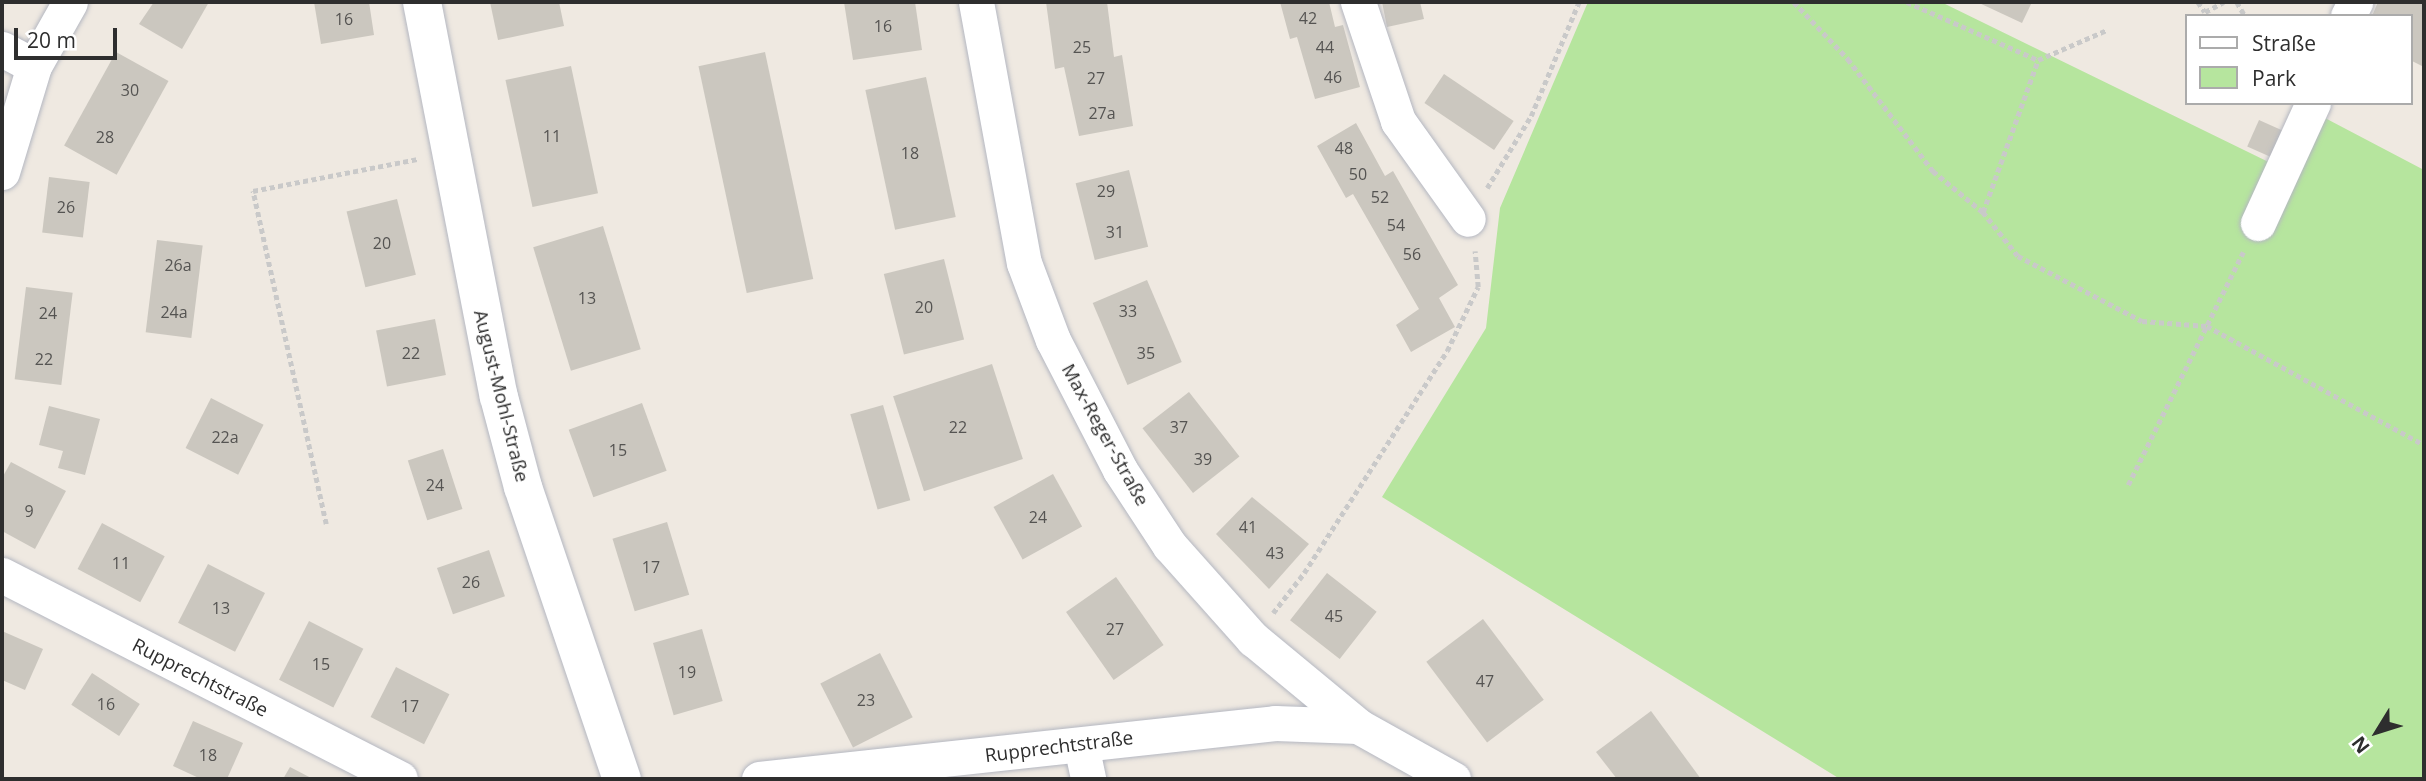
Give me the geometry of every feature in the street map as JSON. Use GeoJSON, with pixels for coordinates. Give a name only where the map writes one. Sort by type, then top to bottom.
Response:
{"type":"FeatureCollection","features":[{"type":"Feature","properties":{"kind":"main road","name":"August-Mohl-Straße"},"geometry":{"type":"LineString","coordinates":[[422,2],[493,372],[523,487],[622,779]]}},
{"type":"Feature","properties":{"kind":"street"},"geometry":{"type":"LineString","coordinates":[[2,172],[34,66],[70,2]]}},
{"type":"Feature","properties":{"kind":"street","name":"Max-Reger-Straße"},"geometry":{"type":"LineString","coordinates":[[976,2],[1024,263],[1053,340],[1120,470],[1163,535],[1253,639],[1358,726],[1453,779]]}},
{"type":"Feature","properties":{"kind":"street"},"geometry":{"type":"LineString","coordinates":[[1358,2],[1398,121],[1468,219]]}},
{"type":"Feature","properties":{"kind":"street"},"geometry":{"type":"LineString","coordinates":[[2,49],[34,66]]}},
{"type":"Feature","properties":{"kind":"street"},"geometry":{"type":"LineString","coordinates":[[2258,223],[2312,105]]}},
{"type":"Feature","properties":{"kind":"street","name":"Rupprechtstraße"},"geometry":{"type":"LineString","coordinates":[[2,575],[400,779]]}},
{"type":"Feature","properties":{"kind":"street","name":"Rupprechtstraße"},"geometry":{"type":"LineString","coordinates":[[759,779],[1275,723],[1358,726]]}},
{"type":"Feature","properties":{"kind":"street"},"geometry":{"type":"LineString","coordinates":[[1081,745],[1088,779]]}},
{"type":"Feature","properties":{"kind":"path"},"geometry":{"type":"LineString","coordinates":[[1253,639],[1304,573],[1447,351],[1478,287],[1468,219],[1531,117],[1579,2]]}},
{"type":"Feature","properties":{"kind":"path"},"geometry":{"type":"LineString","coordinates":[[1794,2],[1848,59],[1933,171],[1983,212],[2018,256],[2142,321],[2207,326],[2424,445]]}},
{"type":"Feature","properties":{"kind":"path"},"geometry":{"type":"LineString","coordinates":[[1907,2],[2038,60]]}},
{"type":"Feature","properties":{"kind":"path"},"geometry":{"type":"LineString","coordinates":[[2198,2],[2205,12],[2224,2]]}},
{"type":"Feature","properties":{"kind":"path"},"geometry":{"type":"LineString","coordinates":[[1983,212],[2038,60],[2107,30]]}},
{"type":"Feature","properties":{"kind":"path"},"geometry":{"type":"LineString","coordinates":[[326,524],[253,191],[449,153]]}},
{"type":"Feature","properties":{"kind":"path"},"geometry":{"type":"LineString","coordinates":[[2127,485],[2258,223]]}},
{"type":"Feature","properties":{"kind":"green space"},"geometry":{"type":"Polygon","coordinates":[[[1588,2],[1941,2],[2297,176],[2325,118],[2424,170],[2424,779],[1840,779],[1382,497],[1486,328],[1500,208],[1588,2]]]}},
{"type":"Feature","properties":{"kind":"building"},"geometry":{"type":"Polygon","coordinates":[[[154,2],[209,2],[182,49],[139,24],[154,2]]]}},
{"type":"Feature","properties":{"kind":"building"},"geometry":{"type":"Polygon","coordinates":[[[314,2],[369,2],[374,35],[321,44],[314,2]]]}},
{"type":"Feature","properties":{"kind":"building"},"geometry":{"type":"Polygon","coordinates":[[[490,2],[559,2],[564,26],[498,40],[490,2]]]}},
{"type":"Feature","properties":{"kind":"building"},"geometry":{"type":"Polygon","coordinates":[[[844,2],[915,2],[922,50],[853,60],[844,2]]]}},
{"type":"Feature","properties":{"kind":"building"},"geometry":{"type":"Polygon","coordinates":[[[1046,2],[1107,2],[1114,57],[1122,55],[1133,126],[1079,136],[1064,67],[1055,69],[1046,2]]]}},
{"type":"Feature","properties":{"kind":"building"},"geometry":{"type":"Polygon","coordinates":[[[1280,2],[1329,2],[1335,27],[1343,25],[1360,87],[1315,99],[1297,37],[1290,39],[1280,2]]]}},
{"type":"Feature","properties":{"kind":"building"},"geometry":{"type":"Polygon","coordinates":[[[1382,2],[1420,2],[1424,19],[1387,27],[1382,2]]]}},
{"type":"Feature","properties":{"kind":"building"},"geometry":{"type":"Polygon","coordinates":[[[1977,2],[2032,2],[2022,23],[1977,2]]]}},
{"type":"Feature","properties":{"kind":"building"},"geometry":{"type":"Polygon","coordinates":[[[2378,2],[2424,2],[2424,67],[2412,61],[2412,14],[2373,14],[2378,2]]]}},
{"type":"Feature","properties":{"kind":"building"},"geometry":{"type":"Polygon","coordinates":[[[116,52],[168,81],[117,175],[64,146],[116,52]]]}},
{"type":"Feature","properties":{"kind":"building"},"geometry":{"type":"Polygon","coordinates":[[[765,52],[813,279],[747,293],[698,66],[765,52]]]}},
{"type":"Feature","properties":{"kind":"building"},"geometry":{"type":"Polygon","coordinates":[[[571,66],[598,193],[532,207],[505,80],[571,66]]]}},
{"type":"Feature","properties":{"kind":"building"},"geometry":{"type":"Polygon","coordinates":[[[1444,74],[1514,121],[1494,150],[1424,103],[1444,74]]]}},
{"type":"Feature","properties":{"kind":"building"},"geometry":{"type":"Polygon","coordinates":[[[926,77],[956,217],[895,230],[865,90],[926,77]]]}},
{"type":"Feature","properties":{"kind":"building"},"geometry":{"type":"Polygon","coordinates":[[[2259,120],[2288,133],[2276,160],[2247,146],[2259,120]]]}},
{"type":"Feature","properties":{"kind":"building"},"geometry":{"type":"Polygon","coordinates":[[[1356,123],[1385,176],[1393,171],[1458,285],[1439,298],[1455,327],[1411,352],[1396,325],[1419,309],[1353,194],[1346,198],[1317,146],[1356,123]]]}},
{"type":"Feature","properties":{"kind":"building"},"geometry":{"type":"Polygon","coordinates":[[[1129,170],[1148,247],[1095,260],[1076,183],[1129,170]]]}},
{"type":"Feature","properties":{"kind":"building"},"geometry":{"type":"Polygon","coordinates":[[[49,177],[90,182],[83,238],[42,233],[49,177]]]}},
{"type":"Feature","properties":{"kind":"building"},"geometry":{"type":"Polygon","coordinates":[[[397,199],[416,275],[365,287],[347,212],[397,199]]]}},
{"type":"Feature","properties":{"kind":"building"},"geometry":{"type":"Polygon","coordinates":[[[603,226],[641,349],[571,371],[533,247],[603,226]]]}},
{"type":"Feature","properties":{"kind":"building"},"geometry":{"type":"Polygon","coordinates":[[[157,240],[203,246],[191,338],[146,332],[157,240]]]}},
{"type":"Feature","properties":{"kind":"building"},"geometry":{"type":"Polygon","coordinates":[[[944,259],[964,340],[904,355],[884,274],[944,259]]]}},
{"type":"Feature","properties":{"kind":"building"},"geometry":{"type":"Polygon","coordinates":[[[1147,280],[1182,362],[1127,385],[1093,303],[1147,280]]]}},
{"type":"Feature","properties":{"kind":"building"},"geometry":{"type":"Polygon","coordinates":[[[26,287],[73,293],[61,385],[15,379],[26,287]]]}},
{"type":"Feature","properties":{"kind":"building"},"geometry":{"type":"Polygon","coordinates":[[[435,319],[446,375],[387,386],[376,330],[435,319]]]}},
{"type":"Feature","properties":{"kind":"building"},"geometry":{"type":"Polygon","coordinates":[[[992,364],[1023,459],[924,491],[893,396],[992,364]]]}},
{"type":"Feature","properties":{"kind":"building"},"geometry":{"type":"Polygon","coordinates":[[[1189,392],[1239,457],[1193,493],[1143,428],[1189,392]]]}},
{"type":"Feature","properties":{"kind":"building"},"geometry":{"type":"Polygon","coordinates":[[[211,398],[264,425],[238,475],[186,448],[211,398]]]}},
{"type":"Feature","properties":{"kind":"building"},"geometry":{"type":"Polygon","coordinates":[[[642,403],[667,471],[593,497],[569,430],[642,403]]]}},
{"type":"Feature","properties":{"kind":"building"},"geometry":{"type":"Polygon","coordinates":[[[883,405],[910,500],[878,510],[850,414],[883,405]]]}},
{"type":"Feature","properties":{"kind":"building"},"geometry":{"type":"Polygon","coordinates":[[[49,406],[100,419],[85,475],[58,468],[63,451],[39,445],[49,406]]]}},
{"type":"Feature","properties":{"kind":"building"},"geometry":{"type":"Polygon","coordinates":[[[443,449],[462,509],[427,520],[408,460],[443,449]]]}},
{"type":"Feature","properties":{"kind":"building"},"geometry":{"type":"Polygon","coordinates":[[[11,462],[66,491],[35,549],[2,531],[2,478],[11,462]]]}},
{"type":"Feature","properties":{"kind":"building"},"geometry":{"type":"Polygon","coordinates":[[[1053,474],[1082,526],[1023,559],[994,507],[1053,474]]]}},
{"type":"Feature","properties":{"kind":"building"},"geometry":{"type":"Polygon","coordinates":[[[1252,497],[1309,544],[1269,589],[1216,534],[1252,497]]]}},
{"type":"Feature","properties":{"kind":"building"},"geometry":{"type":"Polygon","coordinates":[[[667,522],[689,595],[635,611],[612,539],[667,522]]]}},
{"type":"Feature","properties":{"kind":"building"},"geometry":{"type":"Polygon","coordinates":[[[102,523],[165,556],[140,602],[78,569],[102,523]]]}},
{"type":"Feature","properties":{"kind":"building"},"geometry":{"type":"Polygon","coordinates":[[[489,550],[505,596],[453,614],[437,568],[489,550]]]}},
{"type":"Feature","properties":{"kind":"building"},"geometry":{"type":"Polygon","coordinates":[[[208,564],[265,593],[235,652],[178,623],[208,564]]]}},
{"type":"Feature","properties":{"kind":"building"},"geometry":{"type":"Polygon","coordinates":[[[1327,573],[1377,612],[1340,659],[1290,620],[1327,573]]]}},
{"type":"Feature","properties":{"kind":"building"},"geometry":{"type":"Polygon","coordinates":[[[1116,577],[1164,645],[1114,680],[1066,612],[1116,577]]]}},
{"type":"Feature","properties":{"kind":"building"},"geometry":{"type":"Polygon","coordinates":[[[1483,619],[1544,700],[1487,742],[1426,662],[1483,619]]]}},
{"type":"Feature","properties":{"kind":"building"},"geometry":{"type":"Polygon","coordinates":[[[309,621],[363,649],[333,707],[279,680],[309,621]]]}},
{"type":"Feature","properties":{"kind":"building"},"geometry":{"type":"Polygon","coordinates":[[[702,629],[723,701],[674,715],[653,643],[702,629]]]}},
{"type":"Feature","properties":{"kind":"building"},"geometry":{"type":"Polygon","coordinates":[[[2,631],[43,649],[25,690],[2,680],[2,631]]]}},
{"type":"Feature","properties":{"kind":"building"},"geometry":{"type":"Polygon","coordinates":[[[880,653],[913,717],[853,748],[820,683],[880,653]]]}},
{"type":"Feature","properties":{"kind":"building"},"geometry":{"type":"Polygon","coordinates":[[[396,667],[449,694],[424,744],[371,717],[396,667]]]}},
{"type":"Feature","properties":{"kind":"building"},"geometry":{"type":"Polygon","coordinates":[[[92,673],[140,704],[119,736],[71,705],[92,673]]]}},
{"type":"Feature","properties":{"kind":"building"},"geometry":{"type":"Polygon","coordinates":[[[1651,711],[1701,779],[1617,779],[1596,752],[1651,711]]]}},
{"type":"Feature","properties":{"kind":"building"},"geometry":{"type":"Polygon","coordinates":[[[193,721],[243,743],[227,779],[201,779],[173,766],[193,721]]]}},
{"type":"Feature","properties":{"kind":"building"},"geometry":{"type":"Polygon","coordinates":[[[290,767],[313,779],[283,779],[290,767]]]}}]}
